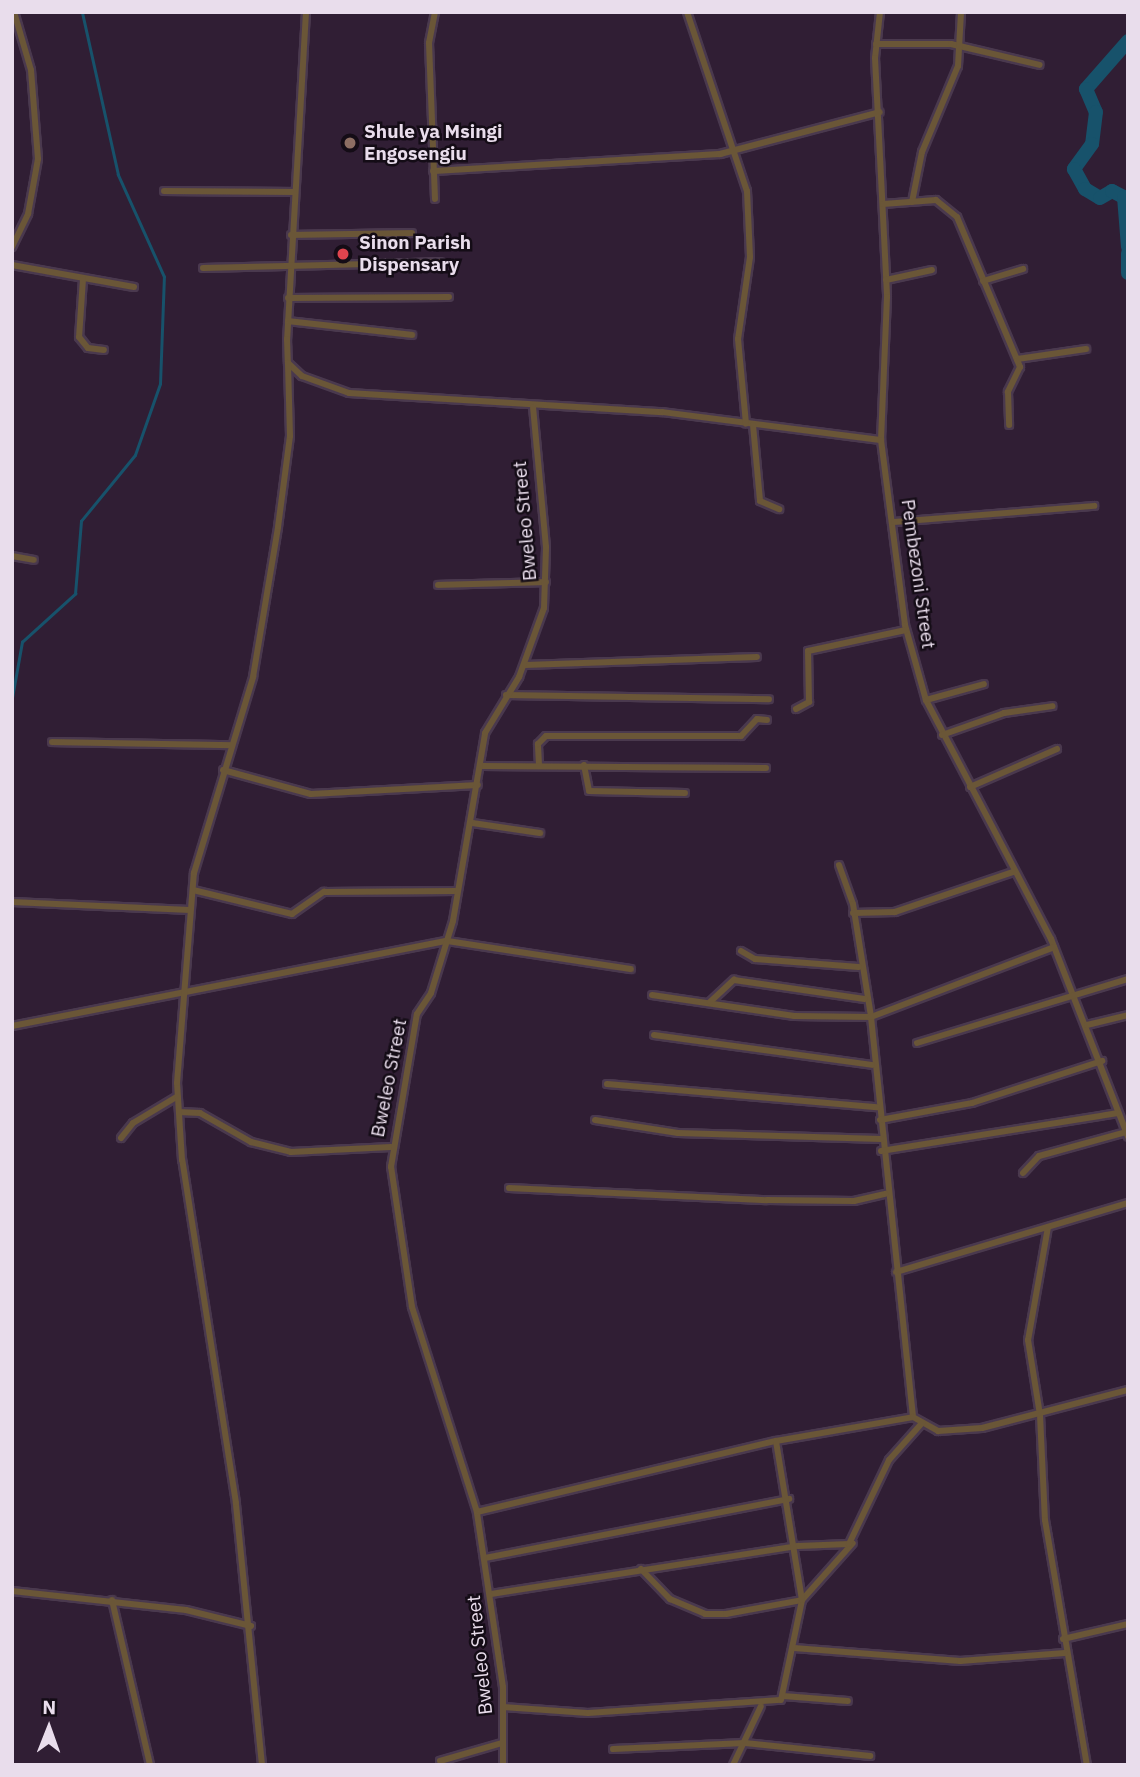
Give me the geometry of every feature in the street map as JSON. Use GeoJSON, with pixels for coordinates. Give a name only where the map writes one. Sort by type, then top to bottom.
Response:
{"type":"FeatureCollection","features":[{"type":"Feature","properties":{"kind":"street"},"geometry":{"type":"LineString","coordinates":[[12,247],[28,214],[38,159],[31,70],[14,12]]}},
{"type":"Feature","properties":{"kind":"street"},"geometry":{"type":"LineString","coordinates":[[262,1765],[251,1626],[178,1096],[193,890],[223,770],[253,677],[290,436],[288,298],[306,12]]}},
{"type":"Feature","properties":{"kind":"street"},"geometry":{"type":"LineString","coordinates":[[435,12],[429,43],[435,199]]}},
{"type":"Feature","properties":{"kind":"street"},"geometry":{"type":"LineString","coordinates":[[687,12],[733,148],[751,226],[738,339],[760,501],[779,509]]}},
{"type":"Feature","properties":{"kind":"street","name":"Pembezoni Street"},"geometry":{"type":"LineString","coordinates":[[880,12],[876,44],[886,280],[881,440],[894,522],[906,630],[926,700],[942,736],[1054,947],[1087,1025],[1127,1134]]}},
{"type":"Feature","properties":{"kind":"street"},"geometry":{"type":"LineString","coordinates":[[912,202],[920,184],[922,152],[948,97],[961,45],[961,12]]}},
{"type":"Feature","properties":{"kind":"street"},"geometry":{"type":"LineString","coordinates":[[876,44],[961,45],[1040,65]]}},
{"type":"Feature","properties":{"kind":"street"},"geometry":{"type":"LineString","coordinates":[[433,171],[533,170],[733,148],[880,112]]}},
{"type":"Feature","properties":{"kind":"street"},"geometry":{"type":"LineString","coordinates":[[164,191],[294,192]]}},
{"type":"Feature","properties":{"kind":"street"},"geometry":{"type":"LineString","coordinates":[[883,204],[936,201],[950,208],[1017,359],[1021,374],[1008,392],[1009,425]]}},
{"type":"Feature","properties":{"kind":"street"},"geometry":{"type":"LineString","coordinates":[[291,235],[412,233]]}},
{"type":"Feature","properties":{"kind":"street"},"geometry":{"type":"LineString","coordinates":[[203,268],[441,262]]}},
{"type":"Feature","properties":{"kind":"street"},"geometry":{"type":"LineString","coordinates":[[12,265],[134,287]]}},
{"type":"Feature","properties":{"kind":"street"},"geometry":{"type":"LineString","coordinates":[[983,281],[1023,269]]}},
{"type":"Feature","properties":{"kind":"street"},"geometry":{"type":"LineString","coordinates":[[886,280],[932,270]]}},
{"type":"Feature","properties":{"kind":"street"},"geometry":{"type":"LineString","coordinates":[[83,279],[79,337],[88,348],[104,350]]}},
{"type":"Feature","properties":{"kind":"street"},"geometry":{"type":"LineString","coordinates":[[288,298],[449,297]]}},
{"type":"Feature","properties":{"kind":"street"},"geometry":{"type":"LineString","coordinates":[[288,321],[412,335]]}},
{"type":"Feature","properties":{"kind":"street"},"geometry":{"type":"LineString","coordinates":[[1017,359],[1086,349]]}},
{"type":"Feature","properties":{"kind":"street"},"geometry":{"type":"LineString","coordinates":[[288,363],[319,385],[349,393],[533,408],[662,412],[881,440]]}},
{"type":"Feature","properties":{"kind":"street","name":"Bweleo Street"},"geometry":{"type":"LineString","coordinates":[[503,1765],[503,1707],[491,1594],[477,1512],[412,1307],[393,1210],[391,1147],[417,1014],[447,941],[472,823],[488,724],[525,665],[546,582],[533,408]]}},
{"type":"Feature","properties":{"kind":"street"},"geometry":{"type":"LineString","coordinates":[[894,522],[1094,506]]}},
{"type":"Feature","properties":{"kind":"street"},"geometry":{"type":"LineString","coordinates":[[12,556],[34,560]]}},
{"type":"Feature","properties":{"kind":"street"},"geometry":{"type":"LineString","coordinates":[[438,585],[546,582]]}},
{"type":"Feature","properties":{"kind":"street"},"geometry":{"type":"LineString","coordinates":[[796,709],[809,702],[808,651],[906,630]]}},
{"type":"Feature","properties":{"kind":"street"},"geometry":{"type":"LineString","coordinates":[[525,665],[757,656]]}},
{"type":"Feature","properties":{"kind":"street"},"geometry":{"type":"LineString","coordinates":[[926,700],[984,684]]}},
{"type":"Feature","properties":{"kind":"street"},"geometry":{"type":"LineString","coordinates":[[506,695],[769,699]]}},
{"type":"Feature","properties":{"kind":"street"},"geometry":{"type":"LineString","coordinates":[[942,736],[1004,713],[1053,706]]}},
{"type":"Feature","properties":{"kind":"street"},"geometry":{"type":"LineString","coordinates":[[539,765],[538,744],[546,736],[741,736],[757,719],[767,720]]}},
{"type":"Feature","properties":{"kind":"street"},"geometry":{"type":"LineString","coordinates":[[52,742],[231,745]]}},
{"type":"Feature","properties":{"kind":"street"},"geometry":{"type":"LineString","coordinates":[[970,787],[1057,749]]}},
{"type":"Feature","properties":{"kind":"street"},"geometry":{"type":"LineString","coordinates":[[584,765],[589,791],[685,793]]}},
{"type":"Feature","properties":{"kind":"street"},"geometry":{"type":"LineString","coordinates":[[481,766],[766,768]]}},
{"type":"Feature","properties":{"kind":"street"},"geometry":{"type":"LineString","coordinates":[[223,770],[311,794],[478,785]]}},
{"type":"Feature","properties":{"kind":"street"},"geometry":{"type":"LineString","coordinates":[[472,823],[540,833]]}},
{"type":"Feature","properties":{"kind":"street"},"geometry":{"type":"LineString","coordinates":[[839,865],[853,912],[859,967],[871,1017],[872,1065],[880,1120],[885,1194],[913,1417]]}},
{"type":"Feature","properties":{"kind":"street"},"geometry":{"type":"LineString","coordinates":[[853,912],[895,912],[1013,873]]}},
{"type":"Feature","properties":{"kind":"street"},"geometry":{"type":"LineString","coordinates":[[193,890],[292,914],[324,892],[457,891]]}},
{"type":"Feature","properties":{"kind":"street"},"geometry":{"type":"LineString","coordinates":[[12,902],[190,910]]}},
{"type":"Feature","properties":{"kind":"street"},"geometry":{"type":"LineString","coordinates":[[12,1026],[447,941],[631,969]]}},
{"type":"Feature","properties":{"kind":"street"},"geometry":{"type":"LineString","coordinates":[[652,995],[793,1016],[871,1017],[1054,947]]}},
{"type":"Feature","properties":{"kind":"street"},"geometry":{"type":"LineString","coordinates":[[741,951],[755,959],[859,967]]}},
{"type":"Feature","properties":{"kind":"street"},"geometry":{"type":"LineString","coordinates":[[917,1043],[1076,999],[1128,979]]}},
{"type":"Feature","properties":{"kind":"street"},"geometry":{"type":"LineString","coordinates":[[709,1002],[734,980],[866,999]]}},
{"type":"Feature","properties":{"kind":"street"},"geometry":{"type":"LineString","coordinates":[[1087,1025],[1128,1015]]}},
{"type":"Feature","properties":{"kind":"street"},"geometry":{"type":"LineString","coordinates":[[654,1035],[872,1065]]}},
{"type":"Feature","properties":{"kind":"street"},"geometry":{"type":"LineString","coordinates":[[880,1120],[972,1103],[1101,1061]]}},
{"type":"Feature","properties":{"kind":"street"},"geometry":{"type":"LineString","coordinates":[[607,1084],[877,1107]]}},
{"type":"Feature","properties":{"kind":"street"},"geometry":{"type":"LineString","coordinates":[[121,1138],[133,1123],[178,1096]]}},
{"type":"Feature","properties":{"kind":"street"},"geometry":{"type":"LineString","coordinates":[[179,1112],[200,1113],[251,1142],[291,1152],[391,1147]]}},
{"type":"Feature","properties":{"kind":"street"},"geometry":{"type":"LineString","coordinates":[[881,1151],[1118,1113]]}},
{"type":"Feature","properties":{"kind":"street"},"geometry":{"type":"LineString","coordinates":[[595,1120],[678,1133],[881,1139]]}},
{"type":"Feature","properties":{"kind":"street"},"geometry":{"type":"LineString","coordinates":[[1023,1172],[1039,1156],[1127,1134]]}},
{"type":"Feature","properties":{"kind":"street"},"geometry":{"type":"LineString","coordinates":[[509,1188],[778,1200],[854,1201],[885,1194]]}},
{"type":"Feature","properties":{"kind":"street"},"geometry":{"type":"LineString","coordinates":[[896,1272],[1128,1203]]}},
{"type":"Feature","properties":{"kind":"street"},"geometry":{"type":"LineString","coordinates":[[1048,1227],[1028,1321],[1040,1415],[1045,1520],[1065,1653],[1087,1765]]}},
{"type":"Feature","properties":{"kind":"street"},"geometry":{"type":"LineString","coordinates":[[477,1512],[776,1441],[913,1417],[938,1431],[1040,1415],[1128,1390]]}},
{"type":"Feature","properties":{"kind":"street"},"geometry":{"type":"LineString","coordinates":[[641,1569],[670,1599],[705,1614],[802,1600],[854,1541],[879,1477],[922,1423]]}},
{"type":"Feature","properties":{"kind":"street"},"geometry":{"type":"LineString","coordinates":[[776,1441],[798,1545],[802,1600],[783,1696]]}},
{"type":"Feature","properties":{"kind":"street"},"geometry":{"type":"LineString","coordinates":[[485,1558],[789,1499]]}},
{"type":"Feature","properties":{"kind":"street"},"geometry":{"type":"LineString","coordinates":[[491,1594],[798,1545],[854,1541]]}},
{"type":"Feature","properties":{"kind":"street"},"geometry":{"type":"LineString","coordinates":[[12,1591],[112,1600],[251,1626]]}},
{"type":"Feature","properties":{"kind":"street"},"geometry":{"type":"LineString","coordinates":[[112,1600],[150,1765]]}},
{"type":"Feature","properties":{"kind":"street"},"geometry":{"type":"LineString","coordinates":[[1063,1639],[1128,1624]]}},
{"type":"Feature","properties":{"kind":"street"},"geometry":{"type":"LineString","coordinates":[[794,1648],[960,1661],[1065,1653]]}},
{"type":"Feature","properties":{"kind":"street"},"geometry":{"type":"LineString","coordinates":[[503,1707],[588,1713],[761,1706],[783,1696],[848,1701]]}},
{"type":"Feature","properties":{"kind":"street"},"geometry":{"type":"LineString","coordinates":[[733,1765],[761,1706]]}},
{"type":"Feature","properties":{"kind":"street"},"geometry":{"type":"LineString","coordinates":[[440,1761],[502,1743]]}},
{"type":"Feature","properties":{"kind":"street"},"geometry":{"type":"LineString","coordinates":[[613,1749],[745,1743],[870,1756]]}},
{"type":"Feature","properties":{"kind":"waterway"},"geometry":{"type":"LineString","coordinates":[[12,698],[22,642],[75,594],[81,521],[135,455],[160,384],[164,277],[118,175],[82,12]]}},
{"type":"Feature","properties":{"kind":"waterway"},"geometry":{"type":"LineString","coordinates":[[1128,41],[1086,89],[1096,112],[1092,144],[1074,169],[1085,189],[1100,198],[1112,191],[1124,197],[1128,247]]}},
{"type":"Feature","properties":{"kind":"waterway"},"geometry":{"type":"LineString","coordinates":[[1128,253],[1128,273]]}},
{"type":"Feature","properties":{"kind":"place","name":"Shule ya Msingi Engosengiu"},"geometry":{"type":"Point","coordinates":[350,143]}},
{"type":"Feature","properties":{"kind":"place","name":"Sinon Parish Dispensary"},"geometry":{"type":"Point","coordinates":[343,254]}}]}
